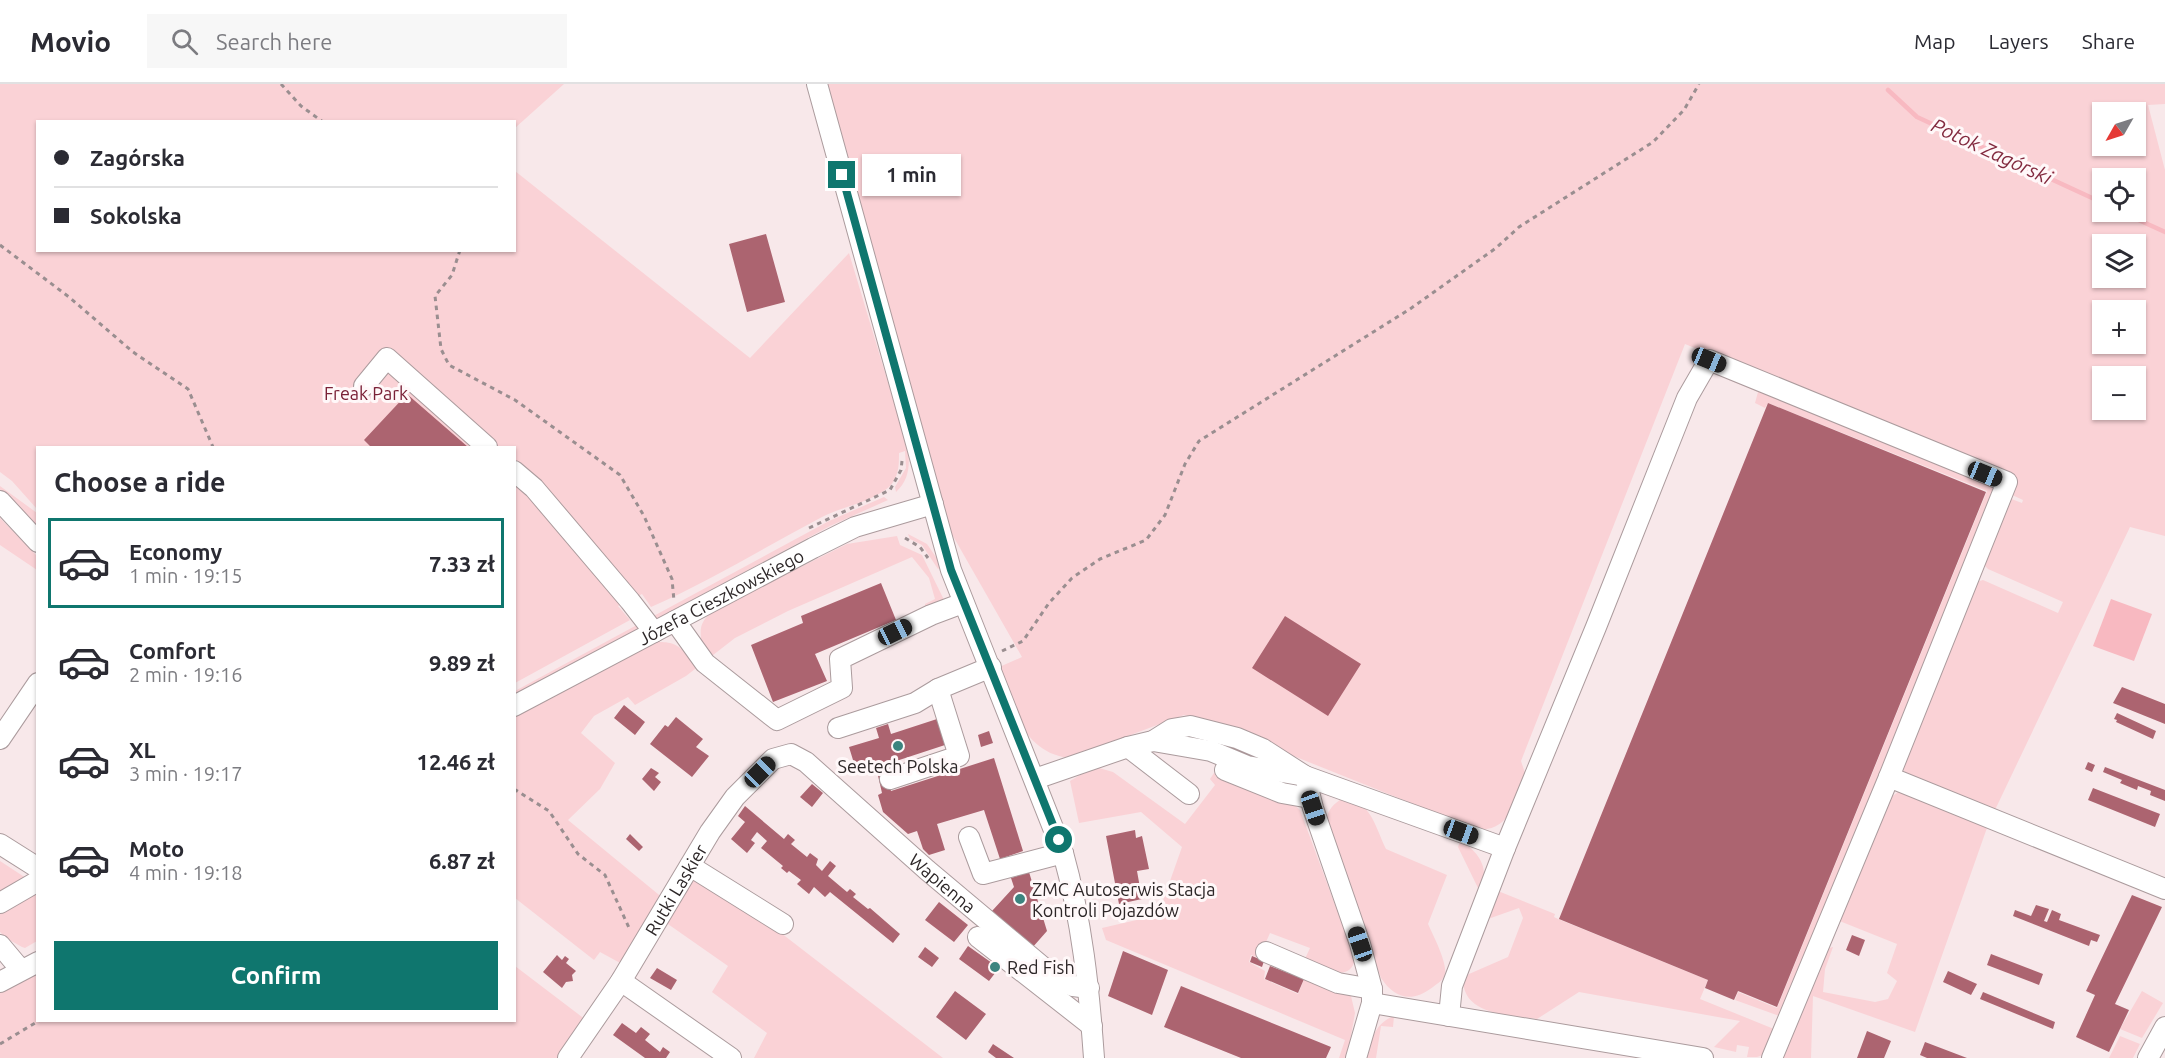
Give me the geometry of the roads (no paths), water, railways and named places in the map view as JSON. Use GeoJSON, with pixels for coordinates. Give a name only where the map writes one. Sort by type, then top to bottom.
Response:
{"type":"FeatureCollection","features":[{"type":"Feature","properties":{"kind":"street"},"geometry":{"type":"LineString","coordinates":[[817,84],[948,560],[1063,853],[1082,939],[1089,988],[1094,1058]]}},
{"type":"Feature","properties":{"kind":"street"},"geometry":{"type":"LineString","coordinates":[[364,386],[387,358],[486,446]]}},
{"type":"Feature","properties":{"kind":"street"},"geometry":{"type":"LineString","coordinates":[[1449,1016],[1452,986],[1505,848],[1687,398],[1709,360],[2007,482],[1889,777],[1772,1058]]}},
{"type":"Feature","properties":{"kind":"street"},"geometry":{"type":"LineString","coordinates":[[516,473],[534,488],[654,632]]}},
{"type":"Feature","properties":{"kind":"street"},"geometry":{"type":"LineString","coordinates":[[0,501],[36,540]]}},
{"type":"Feature","properties":{"kind":"street","name":"Józefa Cieszkowskiego"},"geometry":{"type":"LineString","coordinates":[[516,705],[654,632],[674,612],[855,527],[933,504]]}},
{"type":"Feature","properties":{"kind":"street"},"geometry":{"type":"LineString","coordinates":[[674,612],[705,663],[777,720],[842,688],[840,659],[931,615],[963,603]]}},
{"type":"Feature","properties":{"kind":"street"},"geometry":{"type":"LineString","coordinates":[[838,728],[915,703],[989,663]]}},
{"type":"Feature","properties":{"kind":"street"},"geometry":{"type":"LineString","coordinates":[[0,739],[36,686]]}},
{"type":"Feature","properties":{"kind":"street"},"geometry":{"type":"LineString","coordinates":[[890,779],[959,756],[939,689]]}},
{"type":"Feature","properties":{"kind":"street"},"geometry":{"type":"LineString","coordinates":[[1035,779],[1128,747],[1153,741],[1211,751],[1247,766],[1305,776],[1505,848]]}},
{"type":"Feature","properties":{"kind":"street"},"geometry":{"type":"LineString","coordinates":[[1153,741],[1282,793],[1311,798]]}},
{"type":"Feature","properties":{"kind":"street"},"geometry":{"type":"LineString","coordinates":[[1128,747],[1189,794]]}},
{"type":"Feature","properties":{"kind":"street","name":"Rutki Laskier"},"geometry":{"type":"LineString","coordinates":[[568,1058],[621,981],[735,797],[773,759],[791,754],[806,762]]}},
{"type":"Feature","properties":{"kind":"street","name":"Wapienna"},"geometry":{"type":"LineString","coordinates":[[806,762],[927,870],[1057,979],[1073,987],[1089,988]]}},
{"type":"Feature","properties":{"kind":"street"},"geometry":{"type":"LineString","coordinates":[[1305,776],[1360,944],[1372,996],[1356,1058]]}},
{"type":"Feature","properties":{"kind":"street"},"geometry":{"type":"LineString","coordinates":[[1889,777],[2165,889]]}},
{"type":"Feature","properties":{"kind":"street"},"geometry":{"type":"LineString","coordinates":[[969,837],[983,874],[1063,853]]}},
{"type":"Feature","properties":{"kind":"street"},"geometry":{"type":"LineString","coordinates":[[0,844],[36,867]]}},
{"type":"Feature","properties":{"kind":"street"},"geometry":{"type":"LineString","coordinates":[[690,867],[783,924]]}},
{"type":"Feature","properties":{"kind":"street"},"geometry":{"type":"LineString","coordinates":[[0,903],[36,883]]}},
{"type":"Feature","properties":{"kind":"street"},"geometry":{"type":"LineString","coordinates":[[978,937],[1092,1026]]}},
{"type":"Feature","properties":{"kind":"street"},"geometry":{"type":"LineString","coordinates":[[0,945],[29,966],[0,982]]}},
{"type":"Feature","properties":{"kind":"street"},"geometry":{"type":"LineString","coordinates":[[1266,952],[1372,996],[1449,1016],[1702,1058]]}},
{"type":"Feature","properties":{"kind":"street"},"geometry":{"type":"LineString","coordinates":[[621,981],[730,1058]]}},
{"type":"Feature","properties":{"kind":"street"},"geometry":{"type":"LineString","coordinates":[[2148,1058],[2165,1028]]}},
{"type":"Feature","properties":{"kind":"waterway","name":"Potok Zagórski"},"geometry":{"type":"LineString","coordinates":[[1888,90],[1917,117],[2092,198]]}},
{"type":"Feature","properties":{"kind":"waterway","name":"Potok Zagórski"},"geometry":{"type":"LineString","coordinates":[[2143,222],[2165,232]]}},
{"type":"Feature","properties":{"kind":"place","name":"Seetech Polska"},"geometry":{"type":"Point","coordinates":[898,746]}},
{"type":"Feature","properties":{"kind":"place","name":"ZMC Autoserwis Stacja Kontroli Pojazdów"},"geometry":{"type":"Point","coordinates":[1020,899]}},
{"type":"Feature","properties":{"kind":"place","name":"Red Fish"},"geometry":{"type":"Point","coordinates":[995,967]}},
{"type":"Feature","properties":{"kind":"park label","name":"Freak Park"},"geometry":{"type":"Point","coordinates":[366,393]}}]}
